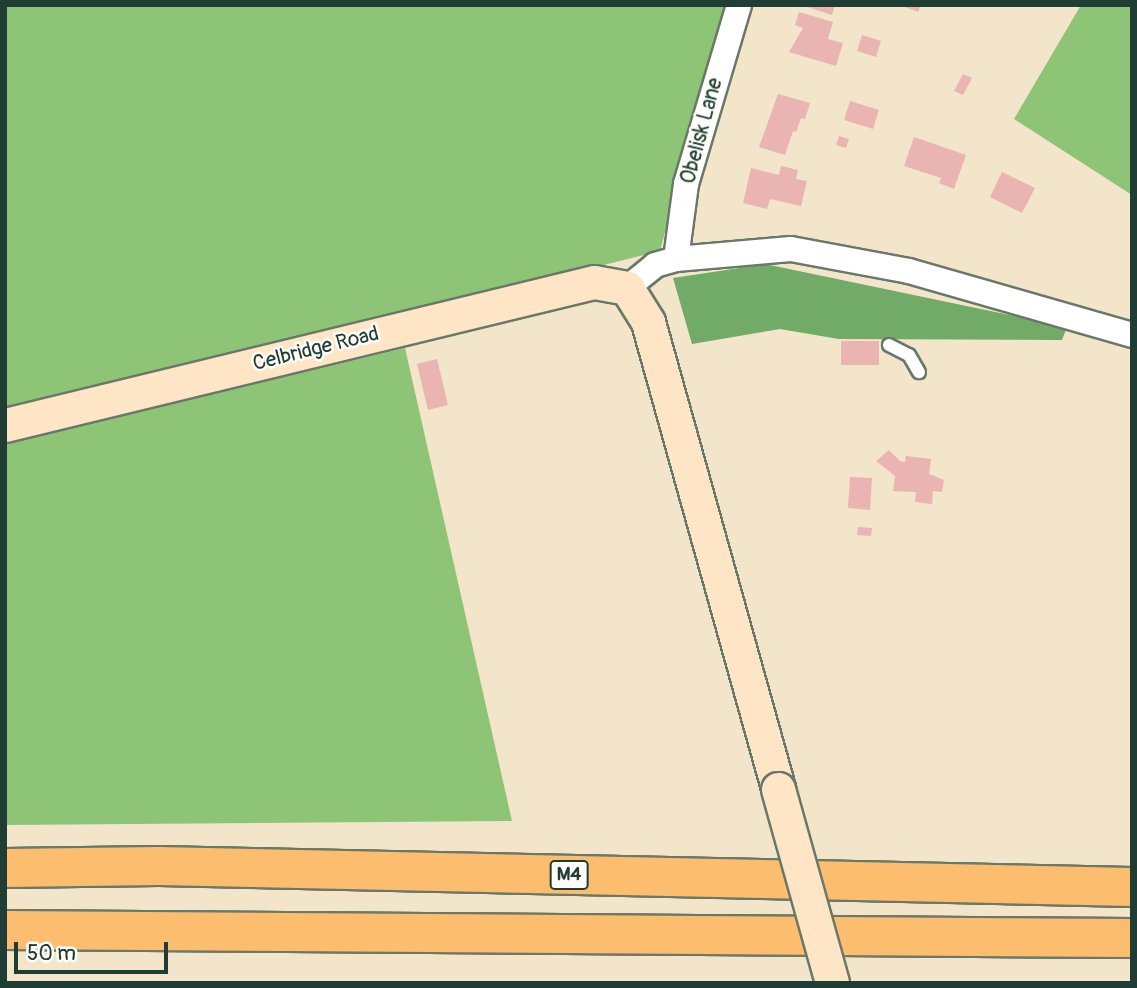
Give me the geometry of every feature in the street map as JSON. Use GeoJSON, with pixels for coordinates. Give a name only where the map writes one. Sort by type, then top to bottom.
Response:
{"type":"FeatureCollection","features":[{"type":"Feature","properties":{"kind":"highway","name":"M4"},"geometry":{"type":"LineString","coordinates":[[5,868],[173,866],[1132,887]]}},
{"type":"Feature","properties":{"kind":"highway"},"geometry":{"type":"LineString","coordinates":[[5,930],[1132,938]]}},
{"type":"Feature","properties":{"kind":"main road","name":"Celbridge Road"},"geometry":{"type":"LineString","coordinates":[[5,425],[594,282],[627,288]]}},
{"type":"Feature","properties":{"kind":"main road"},"geometry":{"type":"LineString","coordinates":[[627,288],[648,322],[832,983]]}},
{"type":"Feature","properties":{"kind":"street","name":"Obelisk Lane"},"geometry":{"type":"LineString","coordinates":[[676,259],[686,184],[739,5]]}},
{"type":"Feature","properties":{"kind":"street"},"geometry":{"type":"LineString","coordinates":[[627,288],[655,265],[676,259],[757,250],[831,254],[1040,306],[1132,335]]}},
{"type":"Feature","properties":{"kind":"lane"},"geometry":{"type":"LineString","coordinates":[[889,345],[909,355],[919,372]]}},
{"type":"Feature","properties":{"kind":"green space"},"geometry":{"type":"Polygon","coordinates":[[[5,5],[725,5],[660,251],[5,414],[5,5]]]}},
{"type":"Feature","properties":{"kind":"green space"},"geometry":{"type":"Polygon","coordinates":[[[1081,5],[1132,5],[1132,195],[1014,119],[1081,5]]]}},
{"type":"Feature","properties":{"kind":"green space"},"geometry":{"type":"Polygon","coordinates":[[[765,264],[1067,327],[1062,340],[839,339],[780,329],[692,344],[673,278],[765,264]]]}},
{"type":"Feature","properties":{"kind":"green space"},"geometry":{"type":"Polygon","coordinates":[[[405,348],[512,821],[5,825],[5,444],[405,348]]]}},
{"type":"Feature","properties":{"kind":"building"},"geometry":{"type":"Polygon","coordinates":[[[801,5],[835,5],[832,15],[801,5]]]}},
{"type":"Feature","properties":{"kind":"building"},"geometry":{"type":"Polygon","coordinates":[[[900,5],[921,5],[918,12],[900,5]]]}},
{"type":"Feature","properties":{"kind":"building"},"geometry":{"type":"Polygon","coordinates":[[[799,12],[833,22],[828,39],[843,43],[836,66],[789,52],[803,28],[795,25],[799,12]]]}},
{"type":"Feature","properties":{"kind":"building"},"geometry":{"type":"Polygon","coordinates":[[[862,35],[881,41],[876,57],[857,51],[862,35]]]}},
{"type":"Feature","properties":{"kind":"building"},"geometry":{"type":"Polygon","coordinates":[[[963,74],[972,78],[963,95],[954,91],[963,74]]]}},
{"type":"Feature","properties":{"kind":"building"},"geometry":{"type":"Polygon","coordinates":[[[778,94],[810,103],[805,119],[801,118],[796,132],[793,131],[785,155],[759,147],[778,94]]]}},
{"type":"Feature","properties":{"kind":"building"},"geometry":{"type":"Polygon","coordinates":[[[850,101],[879,110],[873,129],[844,120],[850,101]]]}},
{"type":"Feature","properties":{"kind":"building"},"geometry":{"type":"Polygon","coordinates":[[[839,136],[849,139],[846,148],[836,145],[839,136]]]}},
{"type":"Feature","properties":{"kind":"building"},"geometry":{"type":"Polygon","coordinates":[[[914,137],[966,155],[954,189],[939,183],[941,178],[904,166],[914,137]]]}},
{"type":"Feature","properties":{"kind":"building"},"geometry":{"type":"Polygon","coordinates":[[[781,166],[798,170],[796,179],[807,181],[801,206],[770,199],[767,209],[743,203],[751,168],[779,175],[781,166]]]}},
{"type":"Feature","properties":{"kind":"building"},"geometry":{"type":"Polygon","coordinates":[[[1002,172],[1035,188],[1022,213],[990,197],[1002,172]]]}},
{"type":"Feature","properties":{"kind":"building"},"geometry":{"type":"Polygon","coordinates":[[[841,341],[879,341],[879,365],[841,365],[841,341]]]}},
{"type":"Feature","properties":{"kind":"building"},"geometry":{"type":"Polygon","coordinates":[[[437,359],[448,405],[428,410],[417,364],[437,359]]]}},
{"type":"Feature","properties":{"kind":"building"},"geometry":{"type":"Polygon","coordinates":[[[889,450],[900,461],[905,462],[906,456],[931,459],[929,474],[944,480],[942,492],[933,491],[932,504],[915,502],[916,492],[893,491],[895,476],[876,461],[889,450]]]}},
{"type":"Feature","properties":{"kind":"building"},"geometry":{"type":"Polygon","coordinates":[[[850,477],[872,478],[870,510],[848,508],[850,477]]]}},
{"type":"Feature","properties":{"kind":"building"},"geometry":{"type":"Polygon","coordinates":[[[858,527],[872,528],[871,536],[857,535],[858,527]]]}}]}
